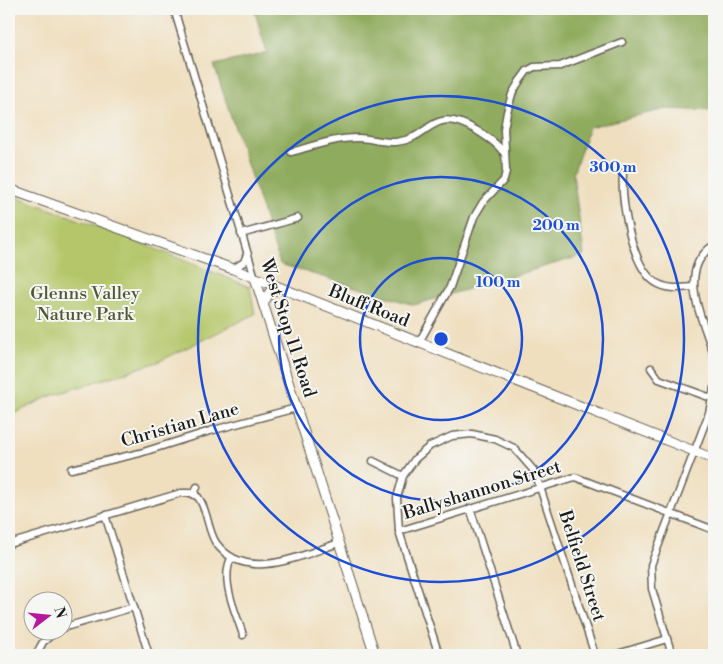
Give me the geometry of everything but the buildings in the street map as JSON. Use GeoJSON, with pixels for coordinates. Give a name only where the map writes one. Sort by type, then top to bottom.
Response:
{"type":"FeatureCollection","features":[{"type":"Feature","properties":{"kind":"main road","name":"Bluff Road"},"geometry":{"type":"LineString","coordinates":[[9,189],[233,269],[714,460]]}},
{"type":"Feature","properties":{"kind":"main road","name":"West Stop 11 Road"},"geometry":{"type":"LineString","coordinates":[[255,278],[375,655]]}},
{"type":"Feature","properties":{"kind":"main road"},"geometry":{"type":"LineString","coordinates":[[263,303],[270,292],[281,288]]}},
{"type":"Feature","properties":{"kind":"street","name":"West Stop 11 Road"},"geometry":{"type":"LineString","coordinates":[[174,9],[255,278]]}},
{"type":"Feature","properties":{"kind":"street"},"geometry":{"type":"LineString","coordinates":[[418,344],[450,287],[474,217],[483,202],[504,180],[507,112],[512,94],[527,71],[534,67],[560,66],[622,42]]}},
{"type":"Feature","properties":{"kind":"street"},"geometry":{"type":"LineString","coordinates":[[290,152],[338,140],[359,138],[393,142],[404,141],[448,119],[457,120],[491,139],[504,154]]}},
{"type":"Feature","properties":{"kind":"street"},"geometry":{"type":"LineString","coordinates":[[623,173],[624,210],[641,265],[648,276],[664,287],[693,287]]}},
{"type":"Feature","properties":{"kind":"street"},"geometry":{"type":"LineString","coordinates":[[241,234],[298,218]]}},
{"type":"Feature","properties":{"kind":"street"},"geometry":{"type":"LineString","coordinates":[[714,245],[702,256],[696,270],[693,287],[714,356]]}},
{"type":"Feature","properties":{"kind":"street"},"geometry":{"type":"LineString","coordinates":[[233,269],[244,262],[247,253]]}},
{"type":"Feature","properties":{"kind":"street"},"geometry":{"type":"LineString","coordinates":[[651,368],[659,379],[713,399]]}},
{"type":"Feature","properties":{"kind":"street"},"geometry":{"type":"LineString","coordinates":[[672,655],[652,589],[651,577],[656,546],[694,451],[713,399],[714,388]]}},
{"type":"Feature","properties":{"kind":"street","name":"Christian Lane"},"geometry":{"type":"LineString","coordinates":[[70,469],[140,453],[210,431],[296,408]]}},
{"type":"Feature","properties":{"kind":"street","name":"Belfield Street"},"geometry":{"type":"LineString","coordinates":[[439,655],[399,531],[396,498],[404,476],[415,459],[430,446],[452,436],[472,434],[495,439],[514,448],[528,462],[541,486],[595,655]]}},
{"type":"Feature","properties":{"kind":"street"},"geometry":{"type":"LineString","coordinates":[[373,461],[404,476]]}},
{"type":"Feature","properties":{"kind":"street","name":"Ballyshannon Street"},"geometry":{"type":"LineString","coordinates":[[399,531],[568,478],[583,478],[714,530]]}},
{"type":"Feature","properties":{"kind":"street"},"geometry":{"type":"LineString","coordinates":[[194,494],[198,487]]}},
{"type":"Feature","properties":{"kind":"street"},"geometry":{"type":"LineString","coordinates":[[9,544],[181,493],[194,494],[201,501],[215,542],[232,558],[253,566],[269,564],[339,543]]}},
{"type":"Feature","properties":{"kind":"street"},"geometry":{"type":"LineString","coordinates":[[470,508],[517,655]]}},
{"type":"Feature","properties":{"kind":"street"},"geometry":{"type":"LineString","coordinates":[[105,515],[149,655]]}},
{"type":"Feature","properties":{"kind":"street"},"geometry":{"type":"LineString","coordinates":[[232,558],[227,573],[228,583],[243,635]]}},
{"type":"Feature","properties":{"kind":"street"},"geometry":{"type":"LineString","coordinates":[[72,625],[134,607]]}},
{"type":"Feature","properties":{"kind":"street"},"geometry":{"type":"LineString","coordinates":[[614,655],[667,639]]}},
{"type":"Feature","properties":{"kind":"street"},"geometry":{"type":"LineString","coordinates":[[36,655],[43,642]]}},
{"type":"Feature","properties":{"kind":"green space"},"geometry":{"type":"Polygon","coordinates":[[[254,9],[714,9],[714,111],[666,109],[589,127],[573,174],[584,255],[414,305],[280,264],[214,65],[267,53],[254,9]]]}},
{"type":"Feature","properties":{"kind":"green space","name":"Glenns Valley Nature Park"},"geometry":{"type":"Polygon","coordinates":[[[9,194],[121,235],[250,287],[255,314],[158,362],[51,396],[9,416],[9,194]]]}}]}
